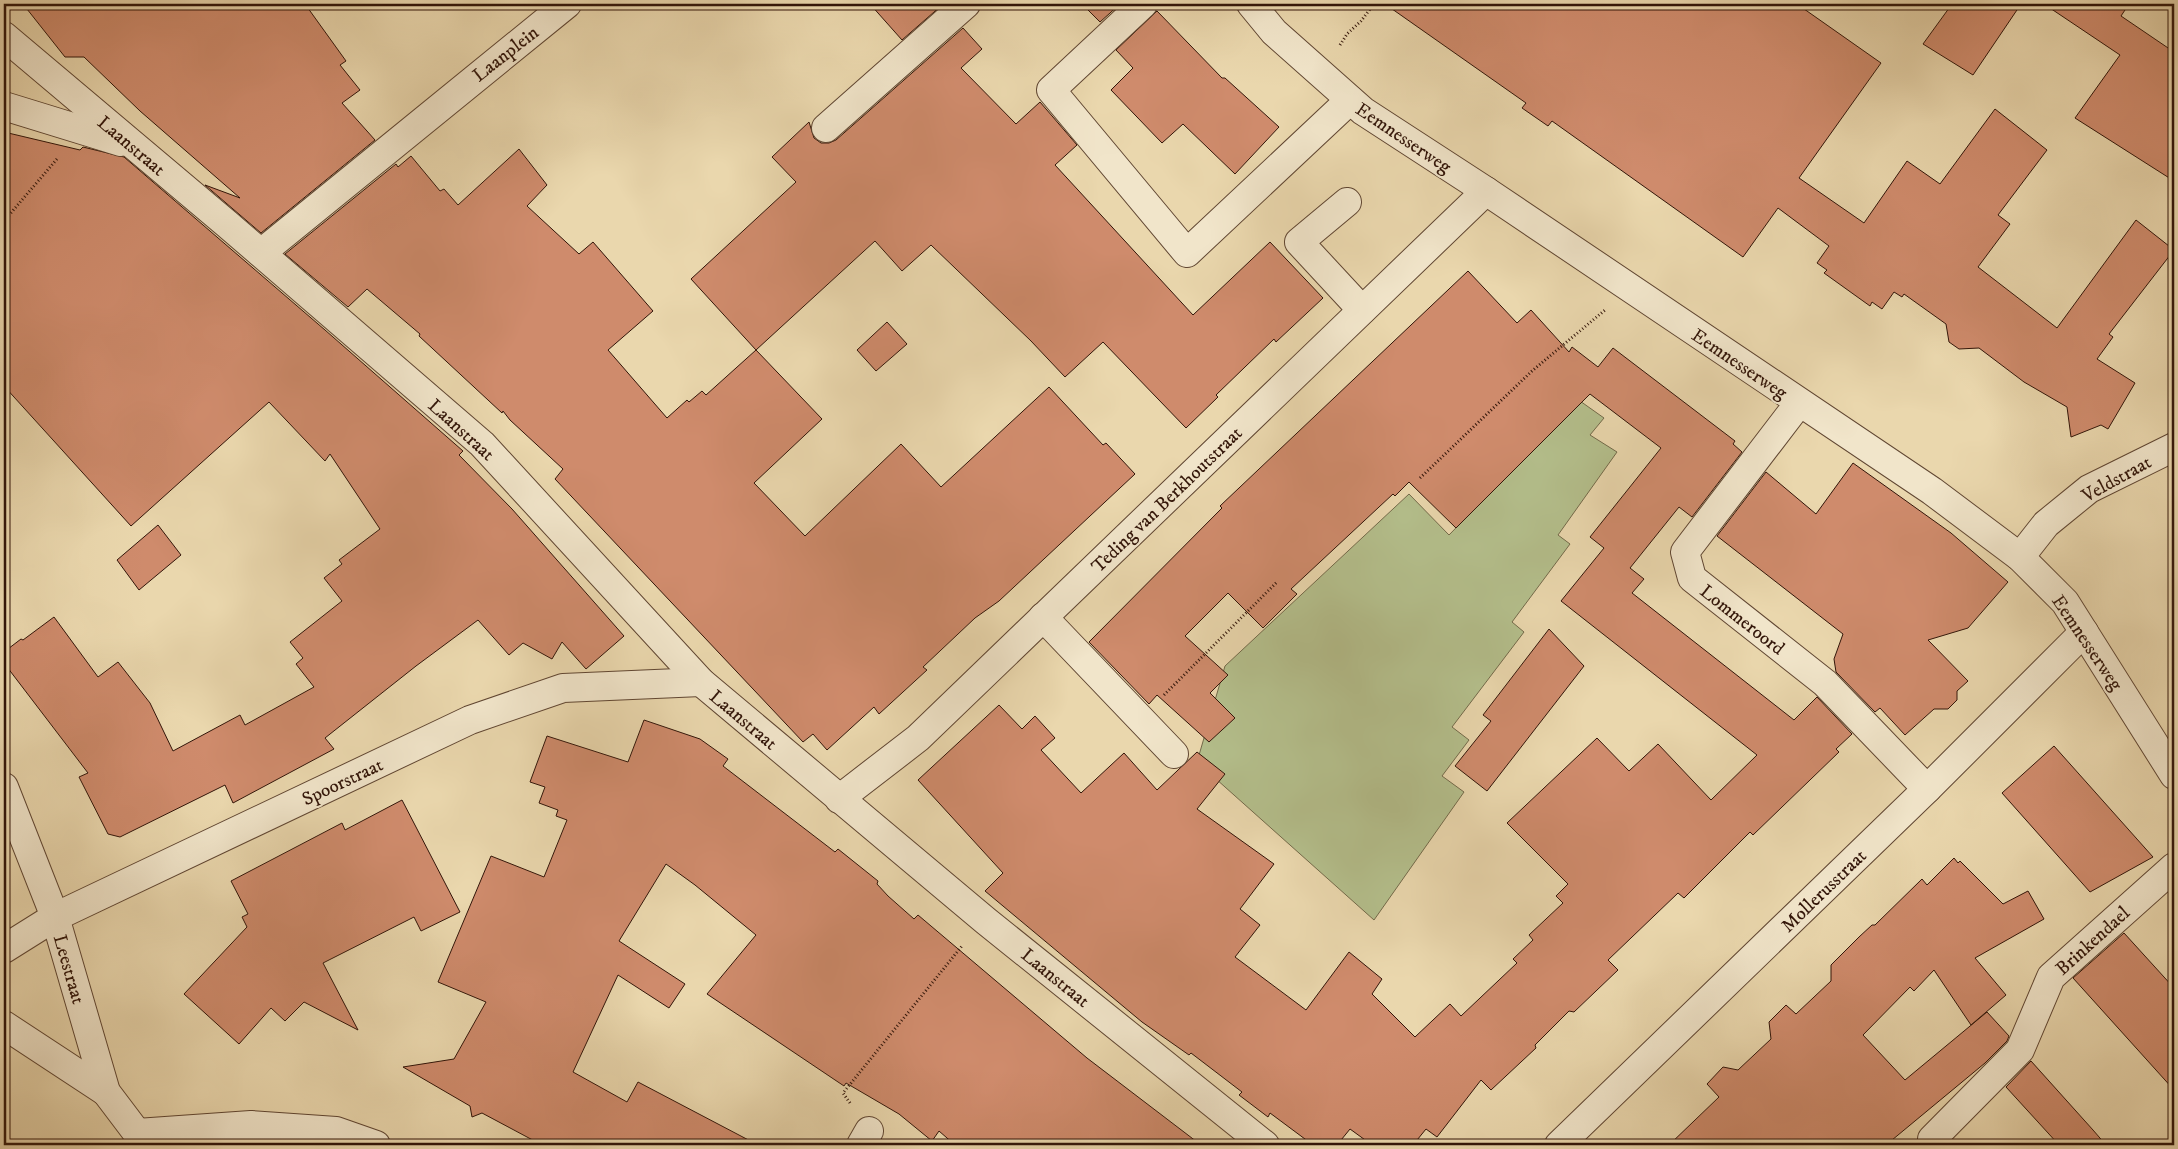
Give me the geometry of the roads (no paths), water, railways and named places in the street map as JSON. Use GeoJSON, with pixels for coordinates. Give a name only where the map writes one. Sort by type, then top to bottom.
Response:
{"type":"FeatureCollection","features":[{"type":"Feature","properties":{"kind":"street","name":"Laanplein"},"geometry":{"type":"LineString","coordinates":[[260,253],[466,84],[568,4]]}},
{"type":"Feature","properties":{"kind":"street"},"geometry":{"type":"LineString","coordinates":[[826,128],[966,4]]}},
{"type":"Feature","properties":{"kind":"street"},"geometry":{"type":"LineString","coordinates":[[1143,4],[1051,90],[1187,253],[1350,100]]}},
{"type":"Feature","properties":{"kind":"street","name":"Eemnesserweg"},"geometry":{"type":"LineString","coordinates":[[1251,4],[1274,32],[1363,112],[1486,191],[1799,403],[1932,490],[2020,557],[2065,602],[2174,775]]}},
{"type":"Feature","properties":{"kind":"street","name":"Laanstraat"},"geometry":{"type":"LineString","coordinates":[[4,36],[482,444],[701,682],[984,919],[1264,1145]]}},
{"type":"Feature","properties":{"kind":"street"},"geometry":{"type":"LineString","coordinates":[[4,106],[132,146]]}},
{"type":"Feature","properties":{"kind":"street","name":"Teding van Berkhoutstraat"},"geometry":{"type":"LineString","coordinates":[[839,799],[918,738],[1486,191]]}},
{"type":"Feature","properties":{"kind":"street"},"geometry":{"type":"LineString","coordinates":[[1347,202],[1299,242],[1362,310]]}},
{"type":"Feature","properties":{"kind":"street","name":"Lommeroord"},"geometry":{"type":"LineString","coordinates":[[1799,403],[1685,552],[1692,578],[1825,683],[1927,790]]}},
{"type":"Feature","properties":{"kind":"street","name":"Veldstraat"},"geometry":{"type":"LineString","coordinates":[[2020,557],[2046,524],[2089,489],[2174,447]]}},
{"type":"Feature","properties":{"kind":"street"},"geometry":{"type":"LineString","coordinates":[[1043,617],[1174,754]]}},
{"type":"Feature","properties":{"kind":"street","name":"Mollerusstraat"},"geometry":{"type":"LineString","coordinates":[[1559,1145],[1927,790],[2084,632]]}},
{"type":"Feature","properties":{"kind":"street","name":"Spoorstraat"},"geometry":{"type":"LineString","coordinates":[[4,949],[55,917],[470,720],[563,688],[701,682]]}},
{"type":"Feature","properties":{"kind":"street","name":"Leestraat"},"geometry":{"type":"LineString","coordinates":[[4,787],[55,917],[106,1092],[140,1139]]}},
{"type":"Feature","properties":{"kind":"street","name":"Brinkendael"},"geometry":{"type":"LineString","coordinates":[[1932,1139],[2020,1050],[2051,977],[2174,867]]}},
{"type":"Feature","properties":{"kind":"street"},"geometry":{"type":"LineString","coordinates":[[4,1026],[106,1092]]}},
{"type":"Feature","properties":{"kind":"street"},"geometry":{"type":"LineString","coordinates":[[140,1139],[251,1125],[336,1131],[376,1145]]}}]}
